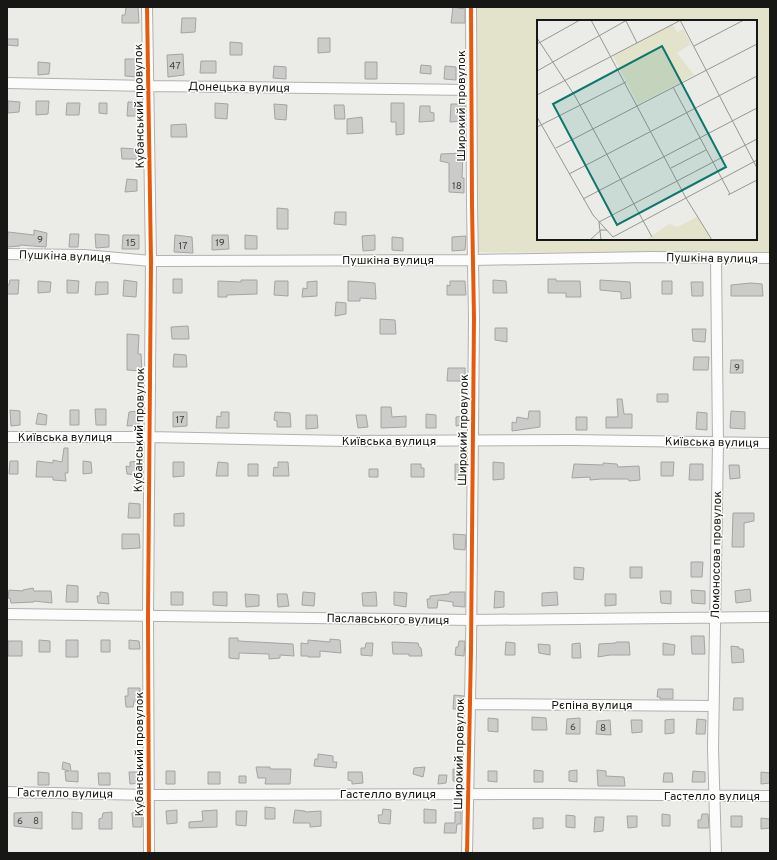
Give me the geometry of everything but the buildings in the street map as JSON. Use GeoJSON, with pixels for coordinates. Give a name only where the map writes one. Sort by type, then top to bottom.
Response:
{"type":"FeatureCollection","features":[{"type":"Feature","properties":{"kind":"street","name":"Кубанський провулок"},"geometry":{"type":"LineString","coordinates":[[147,7],[151,261],[148,616],[149,853]]}},
{"type":"Feature","properties":{"kind":"street","name":"Широкий провулок"},"geometry":{"type":"LineString","coordinates":[[467,853],[472,620],[474,318],[471,7]]}},
{"type":"Feature","properties":{"kind":"street","name":"Донецька вулиця"},"geometry":{"type":"LineString","coordinates":[[7,83],[471,90]]}},
{"type":"Feature","properties":{"kind":"street","name":"Пушкіна вулиця"},"geometry":{"type":"LineString","coordinates":[[7,254],[84,254],[151,261],[473,260],[650,257],[770,258]]}},
{"type":"Feature","properties":{"kind":"street","name":"Ломоносова провулок"},"geometry":{"type":"LineString","coordinates":[[716,258],[718,442],[713,706],[716,853]]}},
{"type":"Feature","properties":{"kind":"street","name":"Київська вулиця"},"geometry":{"type":"LineString","coordinates":[[7,437],[149,437],[346,441],[573,440],[770,443]]}},
{"type":"Feature","properties":{"kind":"street","name":"Паславського вулиця"},"geometry":{"type":"LineString","coordinates":[[7,614],[472,620],[770,617]]}},
{"type":"Feature","properties":{"kind":"street","name":"Рєпіна вулиця"},"geometry":{"type":"LineString","coordinates":[[470,704],[713,706]]}},
{"type":"Feature","properties":{"kind":"street","name":"Гастелло вулиця"},"geometry":{"type":"LineString","coordinates":[[7,792],[149,795],[468,794],[770,796]]}},
{"type":"Feature","properties":{"kind":"green space"},"geometry":{"type":"Polygon","coordinates":[[[476,7],[770,7],[770,254],[476,252],[476,7]]]}},
{"type":"Feature","properties":{"kind":"cycle path"},"geometry":{"type":"LineString","coordinates":[[147,7],[151,261],[148,616],[149,853]]}},
{"type":"Feature","properties":{"kind":"cycle path"},"geometry":{"type":"LineString","coordinates":[[467,853],[471,650],[474,318],[471,7]]}}]}
